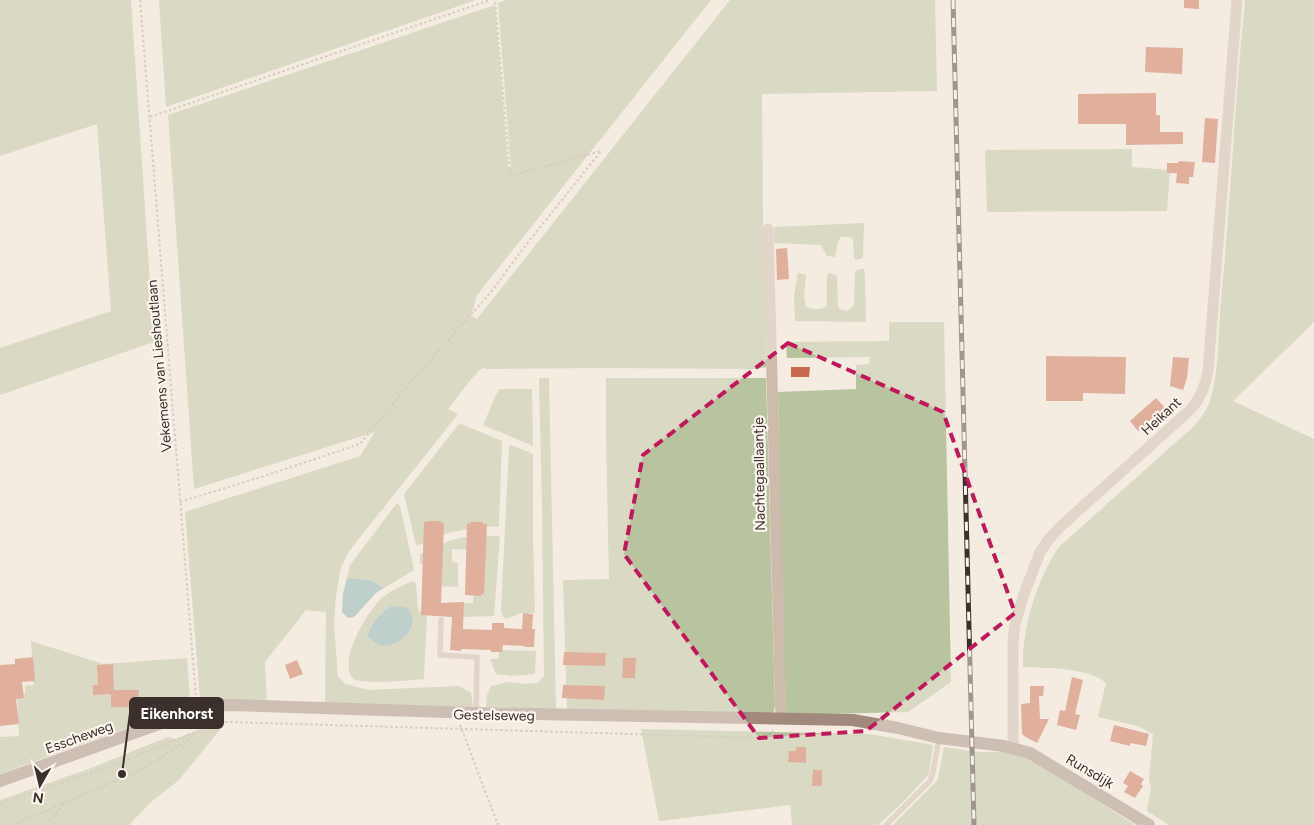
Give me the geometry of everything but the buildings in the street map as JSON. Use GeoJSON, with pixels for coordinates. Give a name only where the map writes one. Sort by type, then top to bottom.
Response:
{"type":"FeatureCollection","features":[{"type":"Feature","properties":{"kind":"street","name":"Heikant"},"geometry":{"type":"LineString","coordinates":[[1012,748],[1015,624],[1040,552],[1060,527],[1190,410],[1200,398],[1205,385],[1208,371],[1216,277],[1237,0]]}},
{"type":"Feature","properties":{"kind":"street","name":"Nachtegaallaantje"},"geometry":{"type":"LineString","coordinates":[[768,228],[781,718]]}},
{"type":"Feature","properties":{"kind":"street","name":"Gestelseweg"},"geometry":{"type":"LineString","coordinates":[[197,711],[206,707],[230,705],[458,713],[853,720],[939,738],[988,743],[1012,748]]}},
{"type":"Feature","properties":{"kind":"street","name":"Esscheweg"},"geometry":{"type":"LineString","coordinates":[[0,781],[197,711]]}},
{"type":"Feature","properties":{"kind":"street","name":"Runsdijk"},"geometry":{"type":"LineString","coordinates":[[1012,748],[1030,753],[1149,825]]}},
{"type":"Feature","properties":{"kind":"lane"},"geometry":{"type":"LineString","coordinates":[[441,620],[440,655],[477,658],[476,713]]}},
{"type":"Feature","properties":{"kind":"lane"},"geometry":{"type":"LineString","coordinates":[[886,825],[930,781],[939,738]]}},
{"type":"Feature","properties":{"kind":"path","name":"Vekemens van Lieshoutlaan"},"geometry":{"type":"LineString","coordinates":[[140,0],[198,730]]}},
{"type":"Feature","properties":{"kind":"path"},"geometry":{"type":"LineString","coordinates":[[149,117],[490,0]]}},
{"type":"Feature","properties":{"kind":"path"},"geometry":{"type":"LineString","coordinates":[[180,502],[360,444],[405,389],[491,292],[522,250],[602,151],[510,176],[495,0]]}},
{"type":"Feature","properties":{"kind":"path"},"geometry":{"type":"LineString","coordinates":[[458,713],[462,730],[498,825]]}},
{"type":"Feature","properties":{"kind":"path","name":"Gestelseweg"},"geometry":{"type":"LineString","coordinates":[[198,730],[217,723],[229,722],[765,738],[781,718]]}},
{"type":"Feature","properties":{"kind":"path"},"geometry":{"type":"LineString","coordinates":[[17,823],[139,771],[191,738],[198,730]]}},
{"type":"Feature","properties":{"kind":"path"},"geometry":{"type":"LineString","coordinates":[[0,804],[114,765],[198,730]]}},
{"type":"Feature","properties":{"kind":"path"},"geometry":{"type":"LineString","coordinates":[[46,825],[64,803]]}},
{"type":"Feature","properties":{"kind":"highlighted area"},"geometry":{"type":"Polygon","coordinates":[[[788,343],[943,412],[1015,613],[866,731],[759,738],[624,554],[643,455],[788,343]]]}},
{"type":"Feature","properties":{"kind":"green space"},"geometry":{"type":"Polygon","coordinates":[[[0,0],[131,0],[154,342],[0,395],[0,348],[111,311],[97,124],[0,156],[0,0]]]}},
{"type":"Feature","properties":{"kind":"green space"},"geometry":{"type":"Polygon","coordinates":[[[159,0],[476,0],[166,107],[159,0]]]}},
{"type":"Feature","properties":{"kind":"green space"},"geometry":{"type":"Polygon","coordinates":[[[506,0],[711,0],[477,295],[471,316],[477,319],[730,0],[935,0],[937,91],[762,94],[766,367],[755,369],[485,369],[483,367],[448,409],[458,414],[350,550],[341,567],[336,595],[334,625],[338,677],[346,684],[368,690],[459,686],[471,693],[473,707],[325,703],[326,612],[306,610],[265,662],[267,702],[202,701],[200,698],[185,512],[360,456],[375,432],[194,489],[168,115],[495,5],[508,168],[511,168],[498,3],[506,0]]]}},
{"type":"Feature","properties":{"kind":"green space"},"geometry":{"type":"Polygon","coordinates":[[[1245,0],[1314,0],[1314,322],[1233,401],[1314,439],[1314,825],[1169,825],[1147,811],[1151,787],[1149,779],[1153,734],[1137,726],[1098,717],[1106,683],[1089,674],[1078,671],[1023,667],[1023,652],[1032,604],[1044,573],[1060,546],[1194,426],[1210,401],[1217,363],[1245,0]]]}},
{"type":"Feature","properties":{"kind":"green space"},"geometry":{"type":"Polygon","coordinates":[[[1132,149],[1132,167],[1170,170],[1167,211],[987,212],[985,150],[1132,149]]]}},
{"type":"Feature","properties":{"kind":"green space"},"geometry":{"type":"Polygon","coordinates":[[[864,223],[863,258],[856,260],[854,258],[853,240],[851,237],[841,237],[835,257],[827,256],[821,245],[774,243],[774,227],[864,223]]]}},
{"type":"Feature","properties":{"kind":"green space"},"geometry":{"type":"Polygon","coordinates":[[[864,269],[865,278],[866,322],[795,321],[794,296],[798,273],[806,275],[804,297],[806,307],[821,309],[826,307],[827,277],[828,273],[830,273],[837,276],[838,307],[841,310],[848,311],[854,305],[855,271],[864,269]]]}},
{"type":"Feature","properties":{"kind":"green space"},"geometry":{"type":"Polygon","coordinates":[[[889,322],[944,322],[951,682],[908,712],[786,715],[778,392],[856,389],[856,365],[869,364],[870,357],[787,358],[786,342],[889,341],[889,322]]]}},
{"type":"Feature","properties":{"kind":"green space"},"geometry":{"type":"Polygon","coordinates":[[[539,378],[549,378],[556,709],[486,707],[487,695],[491,686],[508,682],[538,683],[544,676],[539,378]]]}},
{"type":"Feature","properties":{"kind":"green space"},"geometry":{"type":"Polygon","coordinates":[[[606,378],[766,378],[775,705],[773,717],[567,710],[563,580],[609,579],[606,378]]]}},
{"type":"Feature","properties":{"kind":"green space"},"geometry":{"type":"Polygon","coordinates":[[[499,389],[532,389],[533,446],[483,425],[499,389]]]}},
{"type":"Feature","properties":{"kind":"green space"},"geometry":{"type":"Polygon","coordinates":[[[461,424],[502,441],[499,526],[484,526],[448,533],[416,545],[404,494],[458,425],[461,424]]]}},
{"type":"Feature","properties":{"kind":"green space"},"geometry":{"type":"Polygon","coordinates":[[[511,445],[533,454],[535,613],[521,613],[506,619],[503,617],[501,610],[509,446],[511,445]]]}},
{"type":"Feature","properties":{"kind":"green space"},"geometry":{"type":"Polygon","coordinates":[[[397,503],[400,506],[414,570],[384,588],[370,580],[347,578],[350,565],[397,503]]]}},
{"type":"Feature","properties":{"kind":"green space"},"geometry":{"type":"Polygon","coordinates":[[[500,536],[494,616],[463,617],[464,603],[473,603],[474,550],[452,549],[452,562],[458,563],[458,587],[434,586],[439,566],[420,564],[420,554],[460,538],[500,536]]]}},
{"type":"Feature","properties":{"kind":"green space"},"geometry":{"type":"Polygon","coordinates":[[[413,581],[416,584],[418,610],[427,616],[424,679],[367,682],[354,679],[349,671],[349,661],[357,635],[364,622],[379,601],[386,595],[413,581]]]}},
{"type":"Feature","properties":{"kind":"green space"},"geometry":{"type":"Polygon","coordinates":[[[31,641],[103,664],[187,658],[189,707],[0,774],[0,737],[19,736],[17,695],[25,694],[25,686],[34,685],[31,641]]]}},
{"type":"Feature","properties":{"kind":"green space"},"geometry":{"type":"Polygon","coordinates":[[[499,650],[536,651],[535,674],[512,676],[496,674],[490,659],[499,659],[499,650]]]}},
{"type":"Feature","properties":{"kind":"green space"},"geometry":{"type":"Polygon","coordinates":[[[225,721],[179,780],[151,802],[129,825],[0,825],[0,800],[86,770],[168,737],[175,739],[225,721]]]}},
{"type":"Feature","properties":{"kind":"green space"},"geometry":{"type":"Polygon","coordinates":[[[641,729],[869,734],[933,745],[929,774],[878,825],[792,825],[790,805],[659,821],[641,729]]]}},
{"type":"Feature","properties":{"kind":"green space"},"geometry":{"type":"Polygon","coordinates":[[[944,747],[978,752],[1023,754],[1135,825],[893,825],[938,779],[944,747]]]}},
{"type":"Feature","properties":{"kind":"water"},"geometry":{"type":"Polygon","coordinates":[[[347,578],[370,580],[384,588],[376,593],[354,617],[348,618],[342,612],[343,593],[347,578]]]}},
{"type":"Feature","properties":{"kind":"water"},"geometry":{"type":"Polygon","coordinates":[[[392,606],[407,608],[413,619],[412,626],[409,632],[399,641],[380,645],[367,635],[377,618],[392,606]]]}},
{"type":"Feature","properties":{"kind":"railway"},"geometry":{"type":"LineString","coordinates":[[953,0],[974,825]]}},
{"type":"Feature","properties":{"kind":"place","name":"Eikenhorst"},"geometry":{"type":"Point","coordinates":[122,774]}}]}
